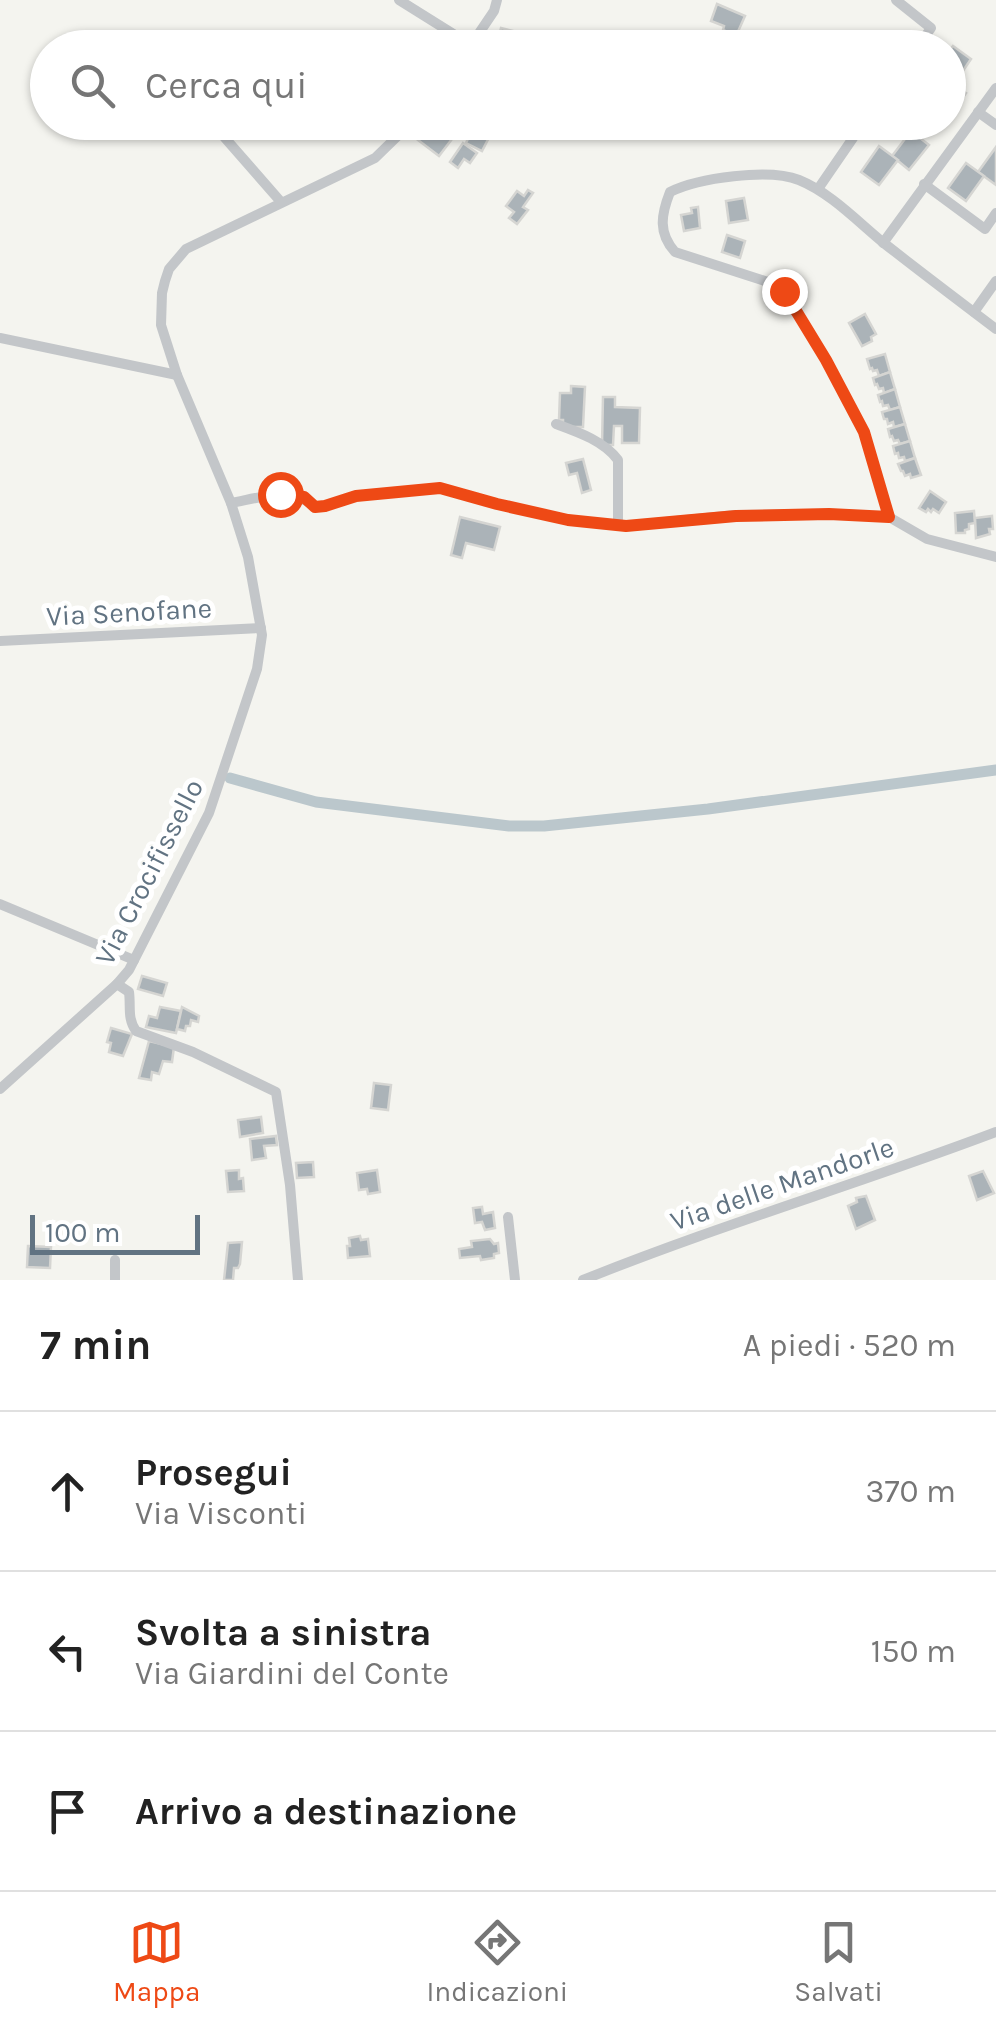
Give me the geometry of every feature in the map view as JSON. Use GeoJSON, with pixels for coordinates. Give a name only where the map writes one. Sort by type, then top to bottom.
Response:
{"type":"FeatureCollection","features":[{"type":"Feature","properties":{"kind":"street"},"geometry":{"type":"LineString","coordinates":[[399,0],[445,30]]}},
{"type":"Feature","properties":{"kind":"street"},"geometry":{"type":"LineString","coordinates":[[481,30],[497,0]]}},
{"type":"Feature","properties":{"kind":"street"},"geometry":{"type":"LineString","coordinates":[[896,0],[930,30]]}},
{"type":"Feature","properties":{"kind":"street"},"geometry":{"type":"LineString","coordinates":[[966,128],[996,88]]}},
{"type":"Feature","properties":{"kind":"street"},"geometry":{"type":"LineString","coordinates":[[978,112],[996,125]]}},
{"type":"Feature","properties":{"kind":"street"},"geometry":{"type":"LineString","coordinates":[[226,140],[281,202]]}},
{"type":"Feature","properties":{"kind":"street","name":"Via Crocifissello"},"geometry":{"type":"LineString","coordinates":[[0,1090],[118,984],[134,960],[209,813],[257,669],[262,635],[248,557],[231,503],[161,325],[162,293],[169,269],[186,249],[375,158],[394,140]]}},
{"type":"Feature","properties":{"kind":"street"},"geometry":{"type":"LineString","coordinates":[[818,189],[852,140]]}},
{"type":"Feature","properties":{"kind":"street"},"geometry":{"type":"LineString","coordinates":[[883,242],[957,140]]}},
{"type":"Feature","properties":{"kind":"street"},"geometry":{"type":"LineString","coordinates":[[889,517],[864,432],[784,291],[766,281],[676,252],[663,231],[664,206],[670,192],[728,176],[795,178],[818,189],[996,329]]}},
{"type":"Feature","properties":{"kind":"street"},"geometry":{"type":"LineString","coordinates":[[924,184],[996,238]]}},
{"type":"Feature","properties":{"kind":"street"},"geometry":{"type":"LineString","coordinates":[[985,230],[996,213]]}},
{"type":"Feature","properties":{"kind":"street"},"geometry":{"type":"LineString","coordinates":[[974,312],[996,281]]}},
{"type":"Feature","properties":{"kind":"street"},"geometry":{"type":"LineString","coordinates":[[0,338],[178,374]]}},
{"type":"Feature","properties":{"kind":"street"},"geometry":{"type":"LineString","coordinates":[[556,424],[585,434],[618,460],[618,525]]}},
{"type":"Feature","properties":{"kind":"street"},"geometry":{"type":"LineString","coordinates":[[231,503],[280,494],[304,497],[315,507],[356,496],[440,488],[568,520],[618,525],[736,516],[889,517],[927,538],[996,557]]}},
{"type":"Feature","properties":{"kind":"street","name":"Via Senofane"},"geometry":{"type":"LineString","coordinates":[[0,641],[260,628]]}},
{"type":"Feature","properties":{"kind":"street"},"geometry":{"type":"LineString","coordinates":[[0,904],[134,960]]}},
{"type":"Feature","properties":{"kind":"street"},"geometry":{"type":"LineString","coordinates":[[118,984],[129,992],[129,1014],[136,1031],[193,1052],[276,1092],[290,1184],[298,1280]]}},
{"type":"Feature","properties":{"kind":"street","name":"Via delle Mandorle"},"geometry":{"type":"LineString","coordinates":[[583,1280],[669,1246],[994,1137]]}},
{"type":"Feature","properties":{"kind":"street"},"geometry":{"type":"LineString","coordinates":[[508,1217],[515,1280]]}},
{"type":"Feature","properties":{"kind":"street"},"geometry":{"type":"LineString","coordinates":[[115,1260],[115,1280]]}},
{"type":"Feature","properties":{"kind":"building"},"geometry":{"type":"Polygon","coordinates":[[[717,4],[745,16],[739,30],[723,30],[724,26],[711,21],[717,4]]]}},
{"type":"Feature","properties":{"kind":"building"},"geometry":{"type":"Polygon","coordinates":[[[418,140],[451,140],[439,156],[418,140]]]}},
{"type":"Feature","properties":{"kind":"building"},"geometry":{"type":"Polygon","coordinates":[[[467,140],[488,140],[482,151],[466,143],[467,140]]]}},
{"type":"Feature","properties":{"kind":"building"},"geometry":{"type":"Polygon","coordinates":[[[904,140],[923,140],[929,145],[909,170],[892,156],[904,140]]]}},
{"type":"Feature","properties":{"kind":"building"},"geometry":{"type":"Polygon","coordinates":[[[463,143],[477,153],[470,163],[464,159],[458,168],[450,162],[463,143]]]}},
{"type":"Feature","properties":{"kind":"building"},"geometry":{"type":"Polygon","coordinates":[[[879,146],[898,160],[879,185],[861,172],[879,146]]]}},
{"type":"Feature","properties":{"kind":"building"},"geometry":{"type":"Polygon","coordinates":[[[996,147],[996,185],[978,172],[996,147]]]}},
{"type":"Feature","properties":{"kind":"building"},"geometry":{"type":"Polygon","coordinates":[[[966,163],[984,176],[966,201],[948,188],[966,163]]]}},
{"type":"Feature","properties":{"kind":"building"},"geometry":{"type":"Polygon","coordinates":[[[528,190],[533,193],[523,207],[528,210],[517,224],[509,218],[514,212],[506,206],[517,191],[524,196],[528,190]]]}},
{"type":"Feature","properties":{"kind":"building"},"geometry":{"type":"Polygon","coordinates":[[[744,198],[748,220],[729,223],[726,201],[744,198]]]}},
{"type":"Feature","properties":{"kind":"building"},"geometry":{"type":"Polygon","coordinates":[[[698,207],[700,228],[684,231],[681,215],[698,207]]]}},
{"type":"Feature","properties":{"kind":"building"},"geometry":{"type":"Polygon","coordinates":[[[727,235],[745,241],[740,258],[722,252],[727,235]]]}},
{"type":"Feature","properties":{"kind":"building"},"geometry":{"type":"Polygon","coordinates":[[[865,314],[876,334],[862,346],[849,323],[865,314]]]}},
{"type":"Feature","properties":{"kind":"building"},"geometry":{"type":"Polygon","coordinates":[[[885,354],[890,372],[879,376],[877,370],[870,369],[867,359],[885,354]]]}},
{"type":"Feature","properties":{"kind":"building"},"geometry":{"type":"Polygon","coordinates":[[[890,372],[895,389],[884,393],[873,378],[890,372]]]}},
{"type":"Feature","properties":{"kind":"building"},"geometry":{"type":"Polygon","coordinates":[[[571,386],[585,387],[583,427],[569,427],[559,420],[560,393],[571,393],[571,386]]]}},
{"type":"Feature","properties":{"kind":"building"},"geometry":{"type":"Polygon","coordinates":[[[895,389],[900,407],[890,410],[878,395],[895,389]]]}},
{"type":"Feature","properties":{"kind":"building"},"geometry":{"type":"Polygon","coordinates":[[[603,397],[615,397],[615,407],[640,408],[639,443],[622,443],[622,426],[614,426],[613,445],[602,445],[603,397]]]}},
{"type":"Feature","properties":{"kind":"building"},"geometry":{"type":"Polygon","coordinates":[[[900,407],[905,424],[894,427],[882,412],[900,407]]]}},
{"type":"Feature","properties":{"kind":"building"},"geometry":{"type":"Polygon","coordinates":[[[905,424],[910,441],[900,444],[890,437],[888,429],[905,424]]]}},
{"type":"Feature","properties":{"kind":"building"},"geometry":{"type":"Polygon","coordinates":[[[910,441],[915,458],[905,461],[895,454],[893,446],[910,441]]]}},
{"type":"Feature","properties":{"kind":"building"},"geometry":{"type":"Polygon","coordinates":[[[915,458],[921,475],[905,476],[898,464],[915,458]]]}},
{"type":"Feature","properties":{"kind":"building"},"geometry":{"type":"Polygon","coordinates":[[[583,459],[591,490],[582,493],[577,473],[569,475],[566,463],[583,459]]]}},
{"type":"Feature","properties":{"kind":"building"},"geometry":{"type":"Polygon","coordinates":[[[930,491],[946,502],[939,513],[919,508],[930,491]]]}},
{"type":"Feature","properties":{"kind":"building"},"geometry":{"type":"Polygon","coordinates":[[[974,511],[975,523],[969,524],[965,533],[956,533],[955,513],[974,511]]]}},
{"type":"Feature","properties":{"kind":"building"},"geometry":{"type":"Polygon","coordinates":[[[992,516],[990,534],[976,538],[975,518],[992,516]]]}},
{"type":"Feature","properties":{"kind":"building"},"geometry":{"type":"Polygon","coordinates":[[[460,517],[500,527],[494,550],[466,543],[462,558],[451,555],[460,517]]]}},
{"type":"Feature","properties":{"kind":"building"},"geometry":{"type":"Polygon","coordinates":[[[142,976],[167,983],[163,996],[138,989],[142,976]]]}},
{"type":"Feature","properties":{"kind":"building"},"geometry":{"type":"Polygon","coordinates":[[[160,1007],[181,1011],[176,1033],[146,1027],[149,1016],[157,1018],[160,1007]]]}},
{"type":"Feature","properties":{"kind":"building"},"geometry":{"type":"Polygon","coordinates":[[[182,1007],[199,1016],[198,1022],[191,1020],[185,1031],[177,1029],[182,1007]]]}},
{"type":"Feature","properties":{"kind":"building"},"geometry":{"type":"Polygon","coordinates":[[[111,1028],[132,1034],[123,1056],[109,1052],[111,1028]]]}},
{"type":"Feature","properties":{"kind":"building"},"geometry":{"type":"Polygon","coordinates":[[[149,1041],[174,1047],[172,1062],[163,1061],[159,1074],[152,1072],[151,1080],[139,1078],[149,1041]]]}},
{"type":"Feature","properties":{"kind":"building"},"geometry":{"type":"Polygon","coordinates":[[[374,1083],[391,1085],[388,1110],[371,1108],[374,1083]]]}},
{"type":"Feature","properties":{"kind":"building"},"geometry":{"type":"Polygon","coordinates":[[[261,1117],[263,1133],[240,1137],[238,1120],[261,1117]]]}},
{"type":"Feature","properties":{"kind":"building"},"geometry":{"type":"Polygon","coordinates":[[[276,1136],[277,1145],[264,1146],[266,1158],[252,1160],[250,1139],[276,1136]]]}},
{"type":"Feature","properties":{"kind":"building"},"geometry":{"type":"Polygon","coordinates":[[[313,1162],[314,1177],[297,1178],[296,1163],[313,1162]]]}},
{"type":"Feature","properties":{"kind":"building"},"geometry":{"type":"Polygon","coordinates":[[[239,1170],[244,1191],[228,1192],[226,1171],[239,1170]]]}},
{"type":"Feature","properties":{"kind":"building"},"geometry":{"type":"Polygon","coordinates":[[[377,1170],[380,1192],[368,1194],[367,1189],[359,1190],[357,1173],[377,1170]]]}},
{"type":"Feature","properties":{"kind":"building"},"geometry":{"type":"Polygon","coordinates":[[[983,1171],[994,1193],[977,1200],[969,1176],[983,1171]]]}},
{"type":"Feature","properties":{"kind":"building"},"geometry":{"type":"Polygon","coordinates":[[[866,1196],[875,1220],[856,1229],[848,1206],[857,1202],[856,1198],[866,1196]]]}},
{"type":"Feature","properties":{"kind":"building"},"geometry":{"type":"Polygon","coordinates":[[[482,1207],[483,1214],[493,1212],[495,1228],[485,1230],[482,1222],[475,1223],[473,1208],[482,1207]]]}},
{"type":"Feature","properties":{"kind":"building"},"geometry":{"type":"Polygon","coordinates":[[[360,1236],[361,1240],[368,1239],[370,1256],[348,1258],[349,1238],[360,1236]]]}},
{"type":"Feature","properties":{"kind":"building"},"geometry":{"type":"Polygon","coordinates":[[[490,1239],[498,1243],[499,1253],[494,1258],[460,1258],[459,1249],[472,1247],[471,1241],[490,1239]]]}},
{"type":"Feature","properties":{"kind":"building"},"geometry":{"type":"Polygon","coordinates":[[[242,1242],[240,1264],[234,1268],[233,1280],[224,1280],[228,1243],[242,1242]]]}},
{"type":"Feature","properties":{"kind":"building"},"geometry":{"type":"Polygon","coordinates":[[[28,1246],[51,1247],[50,1268],[27,1267],[28,1246]]]}},
{"type":"Feature","properties":{"kind":"waterway"},"geometry":{"type":"LineString","coordinates":[[230,778],[316,802],[509,826],[544,826],[708,809],[996,770]]}},
{"type":"Feature","properties":{"kind":"route"},"geometry":{"type":"LineString","coordinates":[[280,494],[304,497],[315,507],[356,496],[440,488],[568,520],[626,526],[736,516],[889,517],[864,432],[784,291]]}}]}
